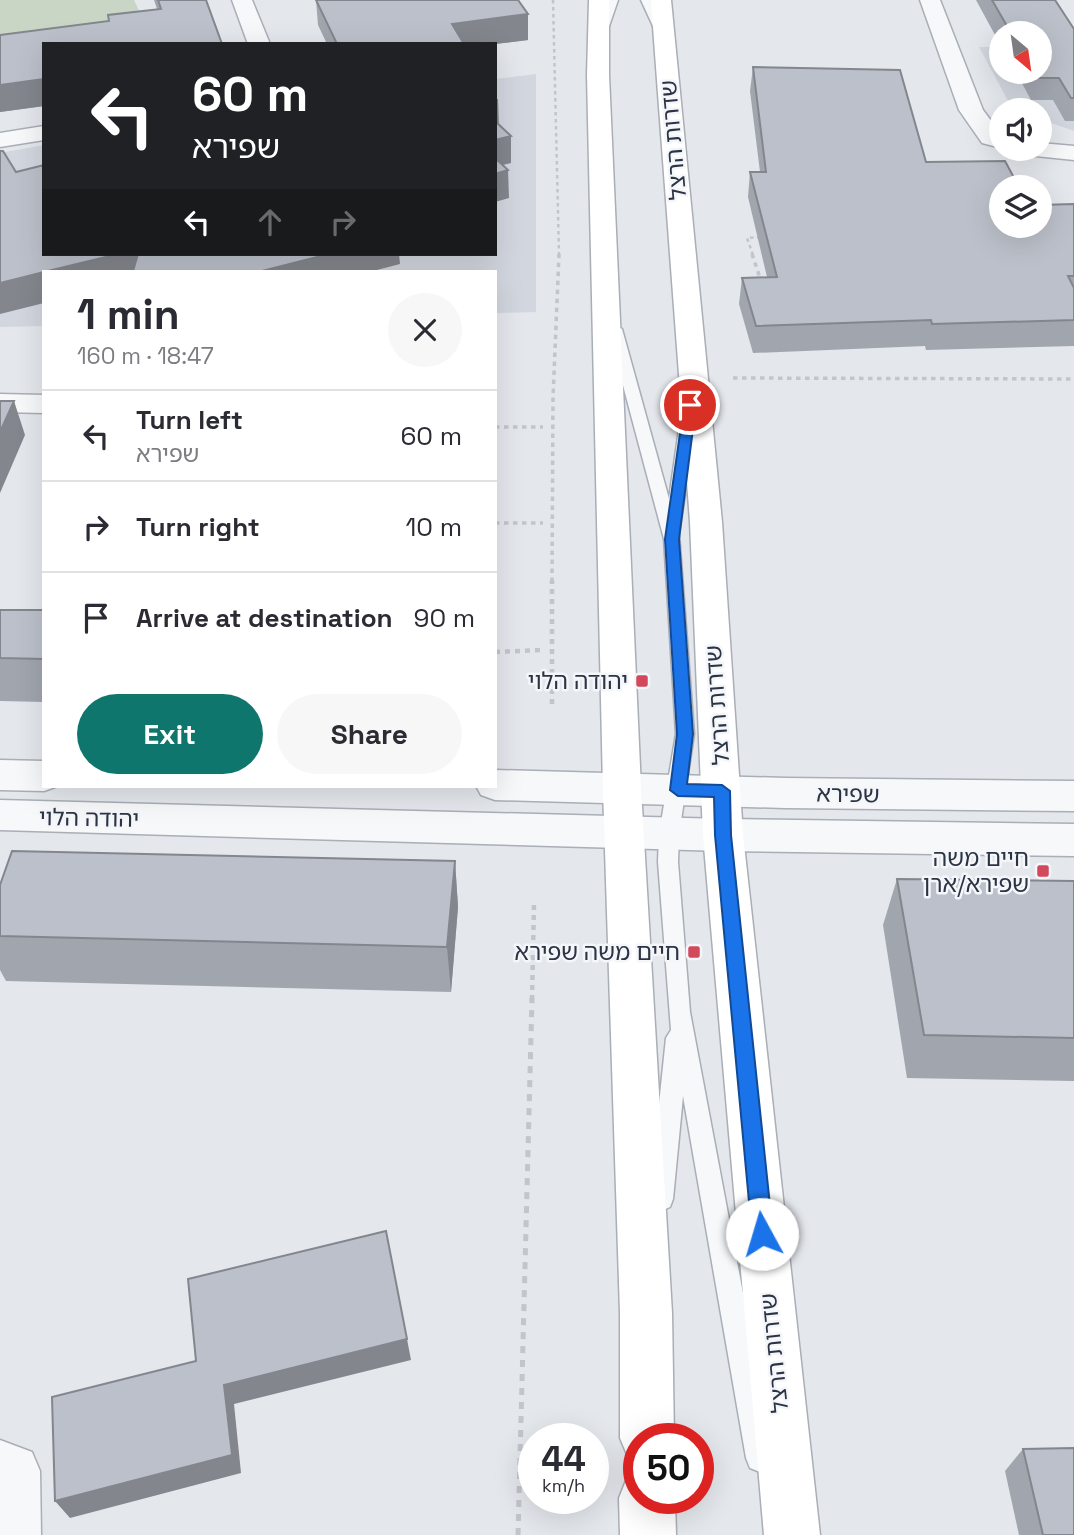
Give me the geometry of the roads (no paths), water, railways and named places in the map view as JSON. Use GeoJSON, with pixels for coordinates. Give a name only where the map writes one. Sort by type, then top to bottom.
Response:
{"type":"FeatureCollection","features":[{"type":"Feature","properties":{"kind":"main road"},"geometry":{"type":"LineString","coordinates":[[599,0],[598,42],[623,811],[647,1423]]}},
{"type":"Feature","properties":{"kind":"main road","name":"שדרות הרצל"},"geometry":{"type":"LineString","coordinates":[[661,0],[694,378],[722,813],[792,1535]]}},
{"type":"Feature","properties":{"kind":"main road"},"geometry":{"type":"LineString","coordinates":[[647,1514],[648,1535]]}},
{"type":"Feature","properties":{"kind":"street"},"geometry":{"type":"LineString","coordinates":[[242,0],[258,42]]}},
{"type":"Feature","properties":{"kind":"street"},"geometry":{"type":"LineString","coordinates":[[930,0],[971,110],[989,137]]}},
{"type":"Feature","properties":{"kind":"street"},"geometry":{"type":"LineString","coordinates":[[0,140],[42,133]]}},
{"type":"Feature","properties":{"kind":"street"},"geometry":{"type":"LineString","coordinates":[[1052,151],[1074,153]]}},
{"type":"Feature","properties":{"kind":"street"},"geometry":{"type":"LineString","coordinates":[[0,403],[42,404]]}},
{"type":"Feature","properties":{"kind":"street","name":"יהודה הלוי"},"geometry":{"type":"LineString","coordinates":[[0,775],[42,776]]}},
{"type":"Feature","properties":{"kind":"street","name":"יהודה הלוי"},"geometry":{"type":"LineString","coordinates":[[497,785],[623,811],[669,834],[722,813]]}},
{"type":"Feature","properties":{"kind":"street","name":"שפירא"},"geometry":{"type":"LineString","coordinates":[[623,811],[678,790],[722,813],[1074,840]]}},
{"type":"Feature","properties":{"kind":"street","name":"שפירא"},"geometry":{"type":"LineString","coordinates":[[722,813],[1074,796]]}},
{"type":"Feature","properties":{"kind":"street","name":"יהודה הלוי"},"geometry":{"type":"LineString","coordinates":[[0,816],[623,811]]}},
{"type":"Feature","properties":{"kind":"street"},"geometry":{"type":"LineString","coordinates":[[0,1467],[13,1471],[13,1535]]}},
{"type":"Feature","properties":{"kind":"lane"},"geometry":{"type":"LineString","coordinates":[[598,42],[613,0]]}},
{"type":"Feature","properties":{"kind":"lane"},"geometry":{"type":"LineString","coordinates":[[646,0],[665,41]]}},
{"type":"Feature","properties":{"kind":"lane"},"geometry":{"type":"LineString","coordinates":[[606,295],[672,539],[685,734],[669,834],[669,880],[679,1012],[774,1535]]}},
{"type":"Feature","properties":{"kind":"lane"},"geometry":{"type":"LineString","coordinates":[[672,539],[694,378]]}},
{"type":"Feature","properties":{"kind":"lane"},"geometry":{"type":"LineString","coordinates":[[646,1354],[679,1012]]}},
{"type":"Feature","properties":{"kind":"place","name":"יהודה הלוי"},"geometry":{"type":"Point","coordinates":[642,681]}},
{"type":"Feature","properties":{"kind":"place","name":"חיים משה שפירא/ארן"},"geometry":{"type":"Point","coordinates":[1043,871]}},
{"type":"Feature","properties":{"kind":"place","name":"חיים משה שפירא"},"geometry":{"type":"Point","coordinates":[694,952]}}]}
